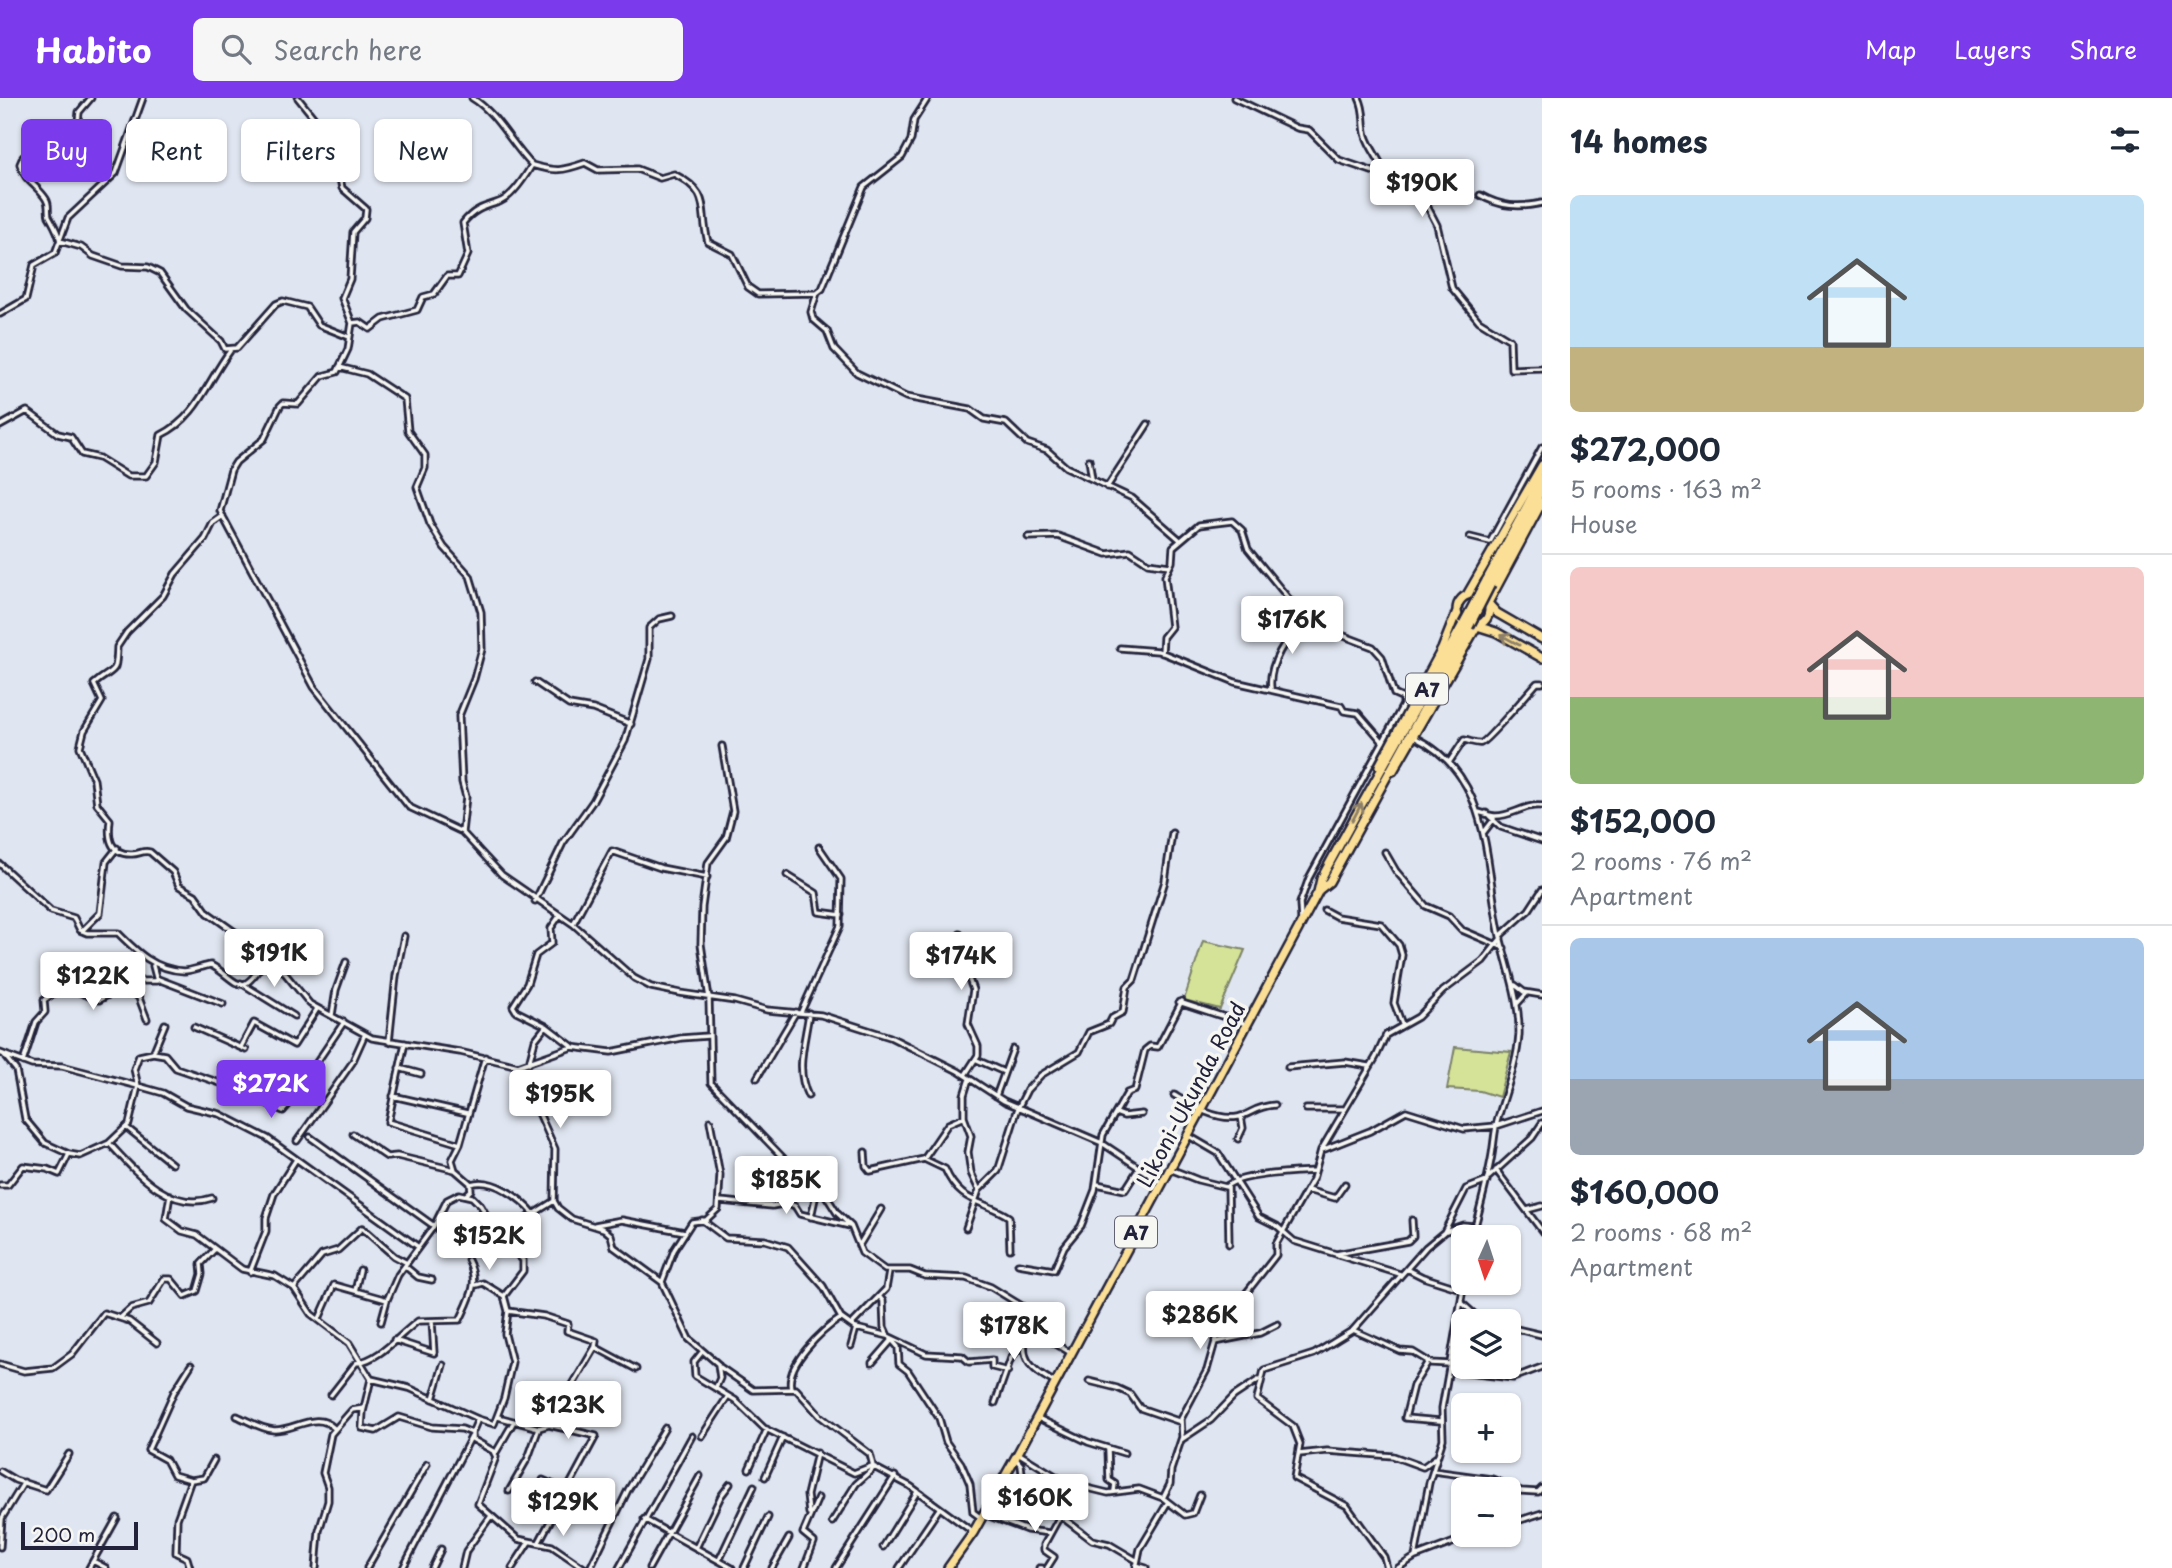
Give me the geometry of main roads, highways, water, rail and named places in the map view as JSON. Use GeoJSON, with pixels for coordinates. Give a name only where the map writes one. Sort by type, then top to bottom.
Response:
{"type":"FeatureCollection","features":[{"type":"Feature","properties":{"kind":"highway"},"geometry":{"type":"LineString","coordinates":[[1376,776],[1383,756],[1442,649],[1460,601],[1477,583],[1542,465]]}},
{"type":"Feature","properties":{"kind":"highway","name":"Likoni-Ukunda Road"},"geometry":{"type":"LineString","coordinates":[[1318,892],[1329,882],[1385,781],[1393,756],[1542,478]]}},
{"type":"Feature","properties":{"kind":"highway","name":"Likoni-Ukunda Road"},"geometry":{"type":"LineString","coordinates":[[950,1567],[973,1533],[1017,1456],[1318,892],[1321,879],[1376,776],[1393,756],[1542,489]]}},
{"type":"Feature","properties":{"kind":"highway"},"geometry":{"type":"LineString","coordinates":[[1385,781],[1477,626],[1487,619],[1488,603],[1542,502]]}},
{"type":"Feature","properties":{"kind":"highway"},"geometry":{"type":"LineString","coordinates":[[1467,595],[1479,595],[1497,613],[1542,639]]}},
{"type":"Feature","properties":{"kind":"highway"},"geometry":{"type":"LineString","coordinates":[[1457,611],[1462,621],[1496,632],[1542,658]]}}]}
